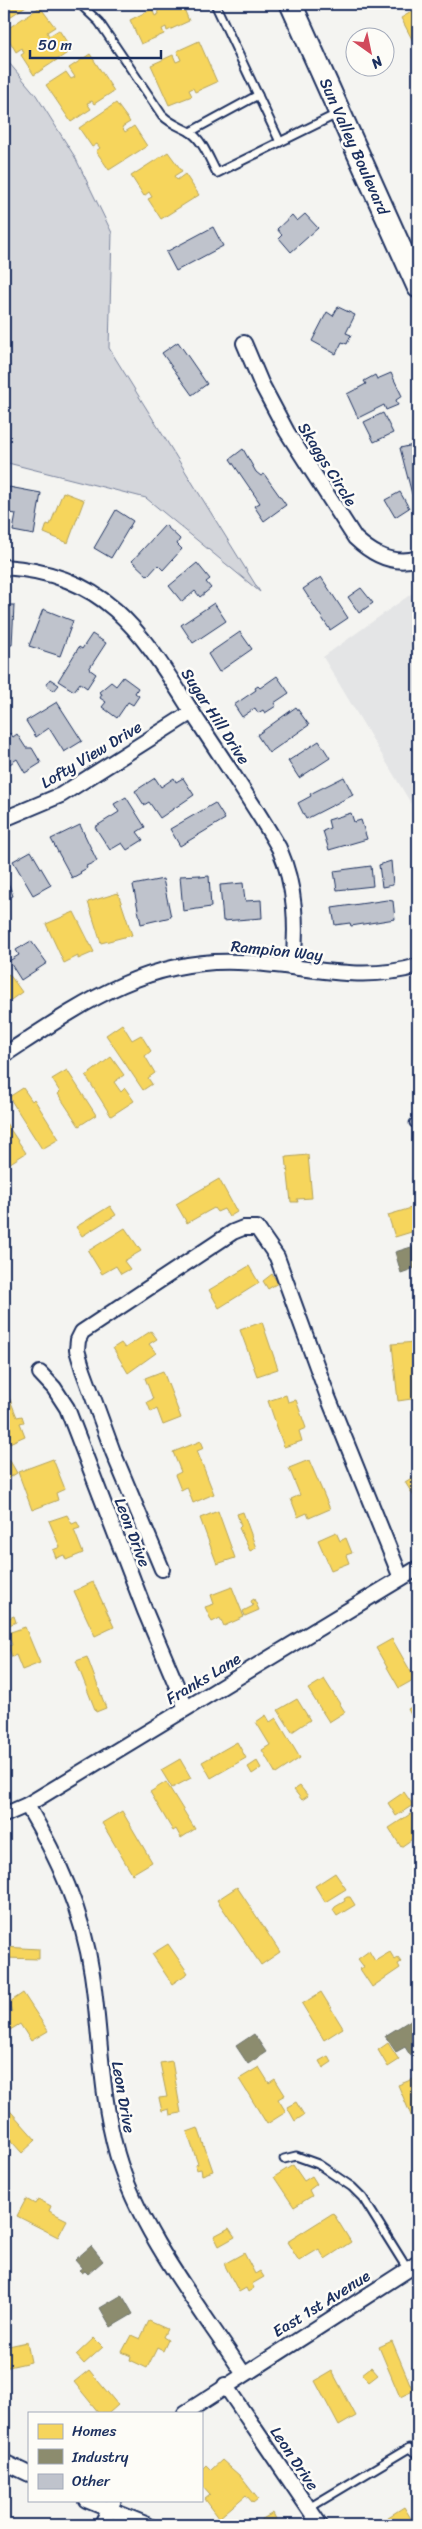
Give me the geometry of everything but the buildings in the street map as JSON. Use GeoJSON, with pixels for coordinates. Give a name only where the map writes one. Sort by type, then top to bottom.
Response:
{"type":"FeatureCollection","features":[{"type":"Feature","properties":{"kind":"main road","name":"Sun Valley Boulevard"},"geometry":{"type":"LineString","coordinates":[[291,4],[418,287]]}},
{"type":"Feature","properties":{"kind":"street","name":"Skaggs Circle"},"geometry":{"type":"LineString","coordinates":[[244,343],[261,383],[287,432],[355,538],[368,550],[383,558],[398,561],[418,558]]}},
{"type":"Feature","properties":{"kind":"street","name":"Sugar Hill Drive"},"geometry":{"type":"LineString","coordinates":[[4,567],[31,570],[60,578],[86,589],[110,604],[148,644],[263,822],[284,861],[294,905],[296,935],[293,967]]}},
{"type":"Feature","properties":{"kind":"street","name":"Lofty View Drive"},"geometry":{"type":"LineString","coordinates":[[4,820],[61,795],[192,712]]}},
{"type":"Feature","properties":{"kind":"street","name":"Rampion Way"},"geometry":{"type":"LineString","coordinates":[[4,1054],[90,999],[111,988],[143,976],[182,966],[219,962],[293,967],[334,974],[359,974],[418,966]]}},
{"type":"Feature","properties":{"kind":"street"},"geometry":{"type":"LineString","coordinates":[[162,1569],[109,1443],[77,1350],[78,1340],[82,1332],[233,1232],[243,1228],[257,1228],[277,1257],[328,1397],[401,1578]]}},
{"type":"Feature","properties":{"kind":"street","name":"Leon Drive"},"geometry":{"type":"LineString","coordinates":[[40,1373],[54,1388],[67,1408],[145,1611],[186,1708]]}},
{"type":"Feature","properties":{"kind":"street","name":"Franks Lane"},"geometry":{"type":"LineString","coordinates":[[4,1815],[27,1805],[418,1568]]}},
{"type":"Feature","properties":{"kind":"street","name":"Leon Drive"},"geometry":{"type":"LineString","coordinates":[[27,1805],[51,1847],[69,1886],[84,1930],[92,1974],[101,2079],[108,2120],[129,2186],[152,2235],[243,2373]]}},
{"type":"Feature","properties":{"kind":"street","name":"East 1st Avenue"},"geometry":{"type":"LineString","coordinates":[[225,2385],[413,2266]]}},
{"type":"Feature","properties":{"kind":"street","name":"Leon Drive"},"geometry":{"type":"LineString","coordinates":[[225,2385],[320,2525]]}},
{"type":"Feature","properties":{"kind":"street"},"geometry":{"type":"LineString","coordinates":[[186,2412],[225,2385]]}},
{"type":"Feature","properties":{"kind":"street"},"geometry":{"type":"LineString","coordinates":[[4,2462],[28,2474]]}},
{"type":"Feature","properties":{"kind":"street"},"geometry":{"type":"LineString","coordinates":[[96,2502],[111,2505],[148,2525]]}},
{"type":"Feature","properties":{"kind":"street"},"geometry":{"type":"LineString","coordinates":[[102,2525],[111,2505]]}},
{"type":"Feature","properties":{"kind":"lane"},"geometry":{"type":"LineString","coordinates":[[82,6],[93,4]]}},
{"type":"Feature","properties":{"kind":"lane"},"geometry":{"type":"LineString","coordinates":[[215,4],[280,142]]}},
{"type":"Feature","properties":{"kind":"lane"},"geometry":{"type":"LineString","coordinates":[[82,6],[104,28],[162,116],[172,125],[190,132],[197,138],[218,173],[340,113]]}},
{"type":"Feature","properties":{"kind":"lane"},"geometry":{"type":"LineString","coordinates":[[190,132],[258,96]]}},
{"type":"Feature","properties":{"kind":"lane"},"geometry":{"type":"LineString","coordinates":[[284,2159],[296,2156],[318,2164],[357,2193],[363,2198],[413,2266]]}},
{"type":"Feature","properties":{"kind":"lane"},"geometry":{"type":"LineString","coordinates":[[308,2508],[409,2448],[418,2455]]}},
{"type":"Feature","properties":{"kind":"shaded area"},"geometry":{"type":"Polygon","coordinates":[[[4,57],[36,95],[75,157],[112,233],[109,348],[260,592],[146,498],[4,462],[4,57]]]}},
{"type":"Feature","properties":{"kind":"shaded area"},"geometry":{"type":"Polygon","coordinates":[[[418,589],[418,815],[323,657],[418,589]]]}}]}
